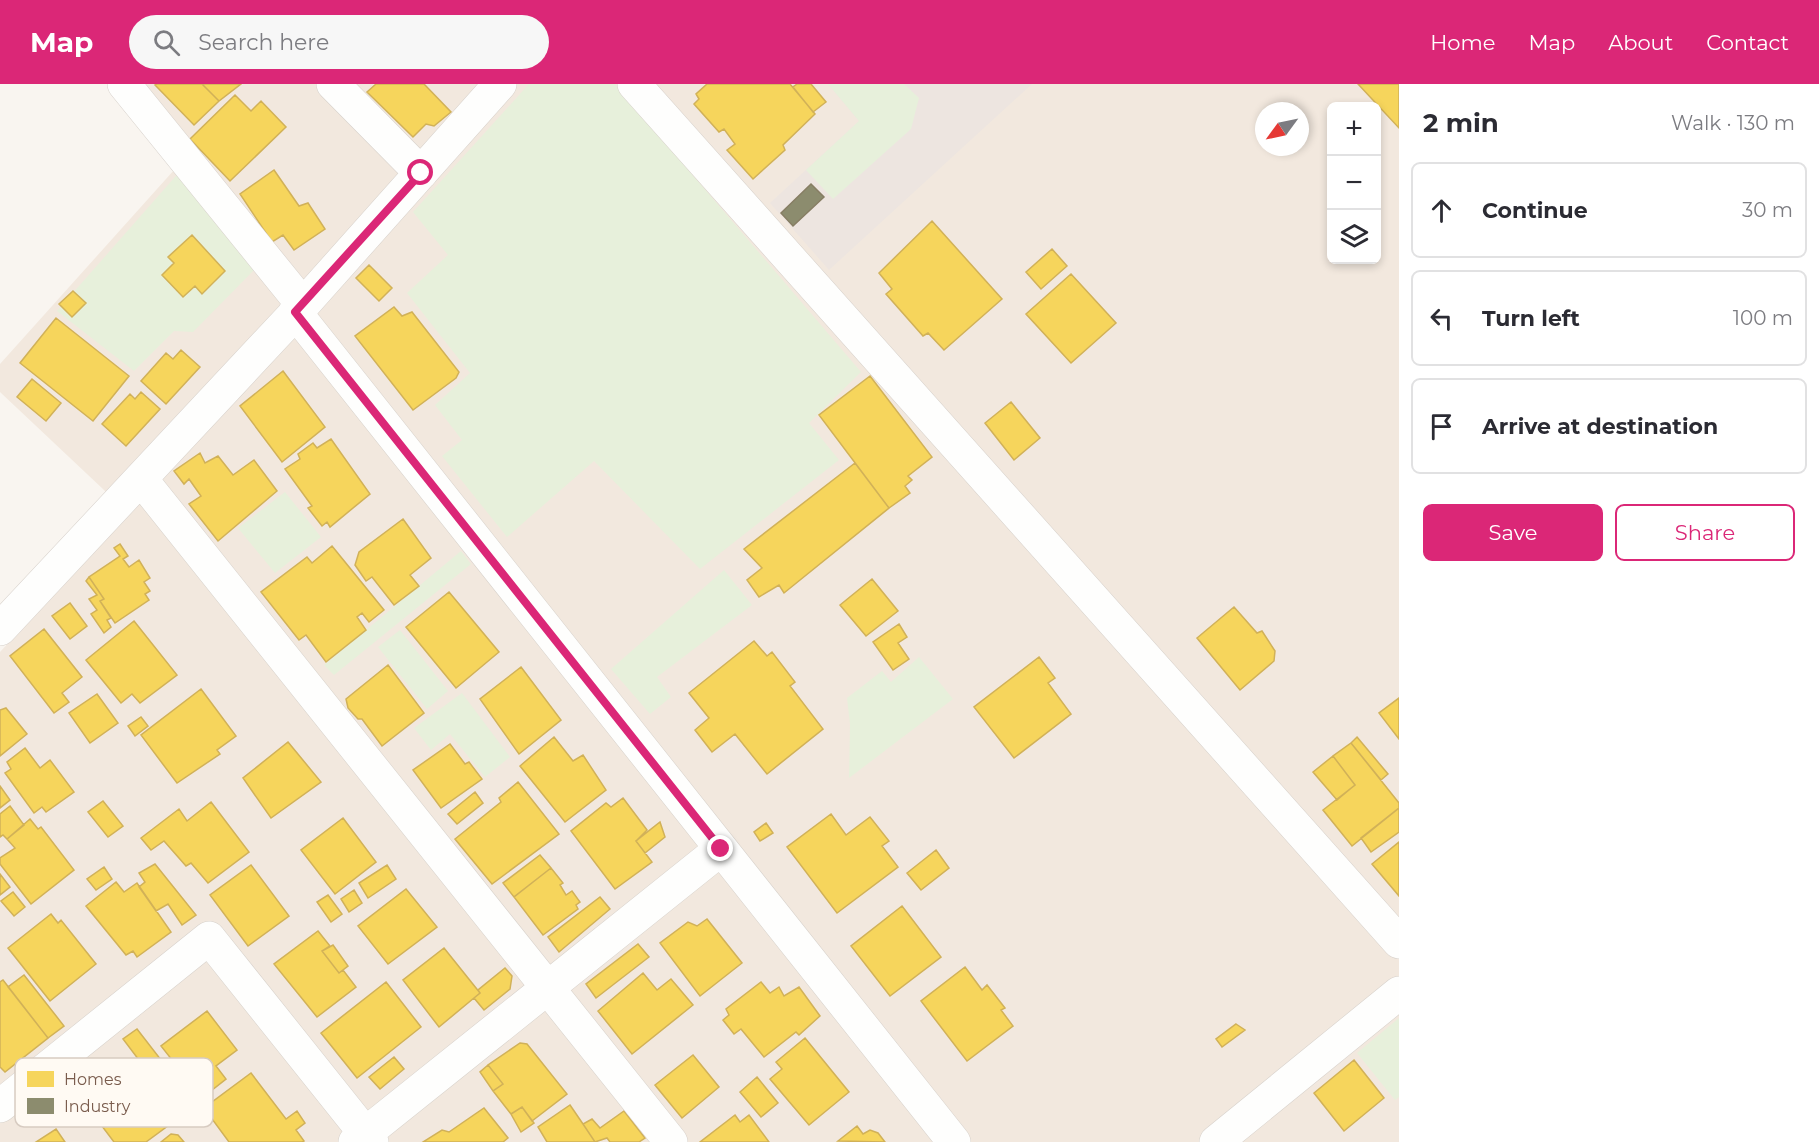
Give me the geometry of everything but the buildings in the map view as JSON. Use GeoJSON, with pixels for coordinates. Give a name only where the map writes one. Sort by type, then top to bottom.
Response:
{"type":"FeatureCollection","features":[{"type":"Feature","properties":{"kind":"street"},"geometry":{"type":"LineString","coordinates":[[124,84],[721,849],[954,1142]]}},
{"type":"Feature","properties":{"kind":"street"},"geometry":{"type":"LineString","coordinates":[[333,84],[421,173]]}},
{"type":"Feature","properties":{"kind":"street"},"geometry":{"type":"LineString","coordinates":[[0,629],[299,309],[500,84]]}},
{"type":"Feature","properties":{"kind":"street"},"geometry":{"type":"LineString","coordinates":[[634,84],[1399,942]]}},
{"type":"Feature","properties":{"kind":"street"},"geometry":{"type":"LineString","coordinates":[[141,479],[671,1142]]}},
{"type":"Feature","properties":{"kind":"street"},"geometry":{"type":"LineString","coordinates":[[60,1058],[209,938],[364,1139],[547,987],[721,849]]}},
{"type":"Feature","properties":{"kind":"street"},"geometry":{"type":"LineString","coordinates":[[1216,1142],[1399,993]]}},
{"type":"Feature","properties":{"kind":"street"},"geometry":{"type":"LineString","coordinates":[[0,1106],[15,1094]]}},
{"type":"Feature","properties":{"kind":"shaded area"},"geometry":{"type":"Polygon","coordinates":[[[134,84],[1399,84],[1399,1142],[0,1142],[0,652],[127,515],[104,490],[0,392],[0,364],[192,150],[134,84]]]}},
{"type":"Feature","properties":{"kind":"shaded area"},"geometry":{"type":"Polygon","coordinates":[[[828,84],[1032,84],[829,270],[770,203],[859,121],[828,84]]]}},
{"type":"Feature","properties":{"kind":"green space"},"geometry":{"type":"Polygon","coordinates":[[[529,84],[615,84],[861,372],[809,423],[839,460],[700,569],[594,461],[507,537],[442,456],[462,440],[435,405],[470,373],[407,293],[448,255],[413,212],[529,84]]]}},
{"type":"Feature","properties":{"kind":"green space"},"geometry":{"type":"Polygon","coordinates":[[[828,84],[904,84],[919,98],[911,129],[833,199],[806,170],[859,121],[828,84]]]}},
{"type":"Feature","properties":{"kind":"green space"},"geometry":{"type":"Polygon","coordinates":[[[182,169],[260,264],[193,332],[174,331],[134,371],[57,311],[182,169]]]}},
{"type":"Feature","properties":{"kind":"green space"},"geometry":{"type":"Polygon","coordinates":[[[285,492],[321,537],[275,573],[238,528],[285,492]]]}},
{"type":"Feature","properties":{"kind":"green space"},"geometry":{"type":"Polygon","coordinates":[[[461,551],[471,564],[334,675],[324,665],[461,551]]]}},
{"type":"Feature","properties":{"kind":"green space"},"geometry":{"type":"Polygon","coordinates":[[[724,570],[752,605],[657,677],[671,697],[650,714],[611,669],[724,570]]]}},
{"type":"Feature","properties":{"kind":"green space"},"geometry":{"type":"Polygon","coordinates":[[[400,630],[448,691],[427,709],[378,647],[400,630]]]}},
{"type":"Feature","properties":{"kind":"green space"},"geometry":{"type":"Polygon","coordinates":[[[919,657],[953,699],[849,778],[850,724],[847,698],[882,671],[891,682],[919,657]]]}},
{"type":"Feature","properties":{"kind":"green space"},"geometry":{"type":"Polygon","coordinates":[[[462,693],[510,757],[485,777],[450,734],[431,750],[414,728],[462,693]]]}},
{"type":"Feature","properties":{"kind":"green space"},"geometry":{"type":"Polygon","coordinates":[[[1399,1018],[1399,1097],[1395,1100],[1357,1053],[1399,1018]]]}},
{"type":"Feature","properties":{"kind":"route"},"geometry":{"type":"LineString","coordinates":[[421,173],[295,312],[721,849]]}}]}
